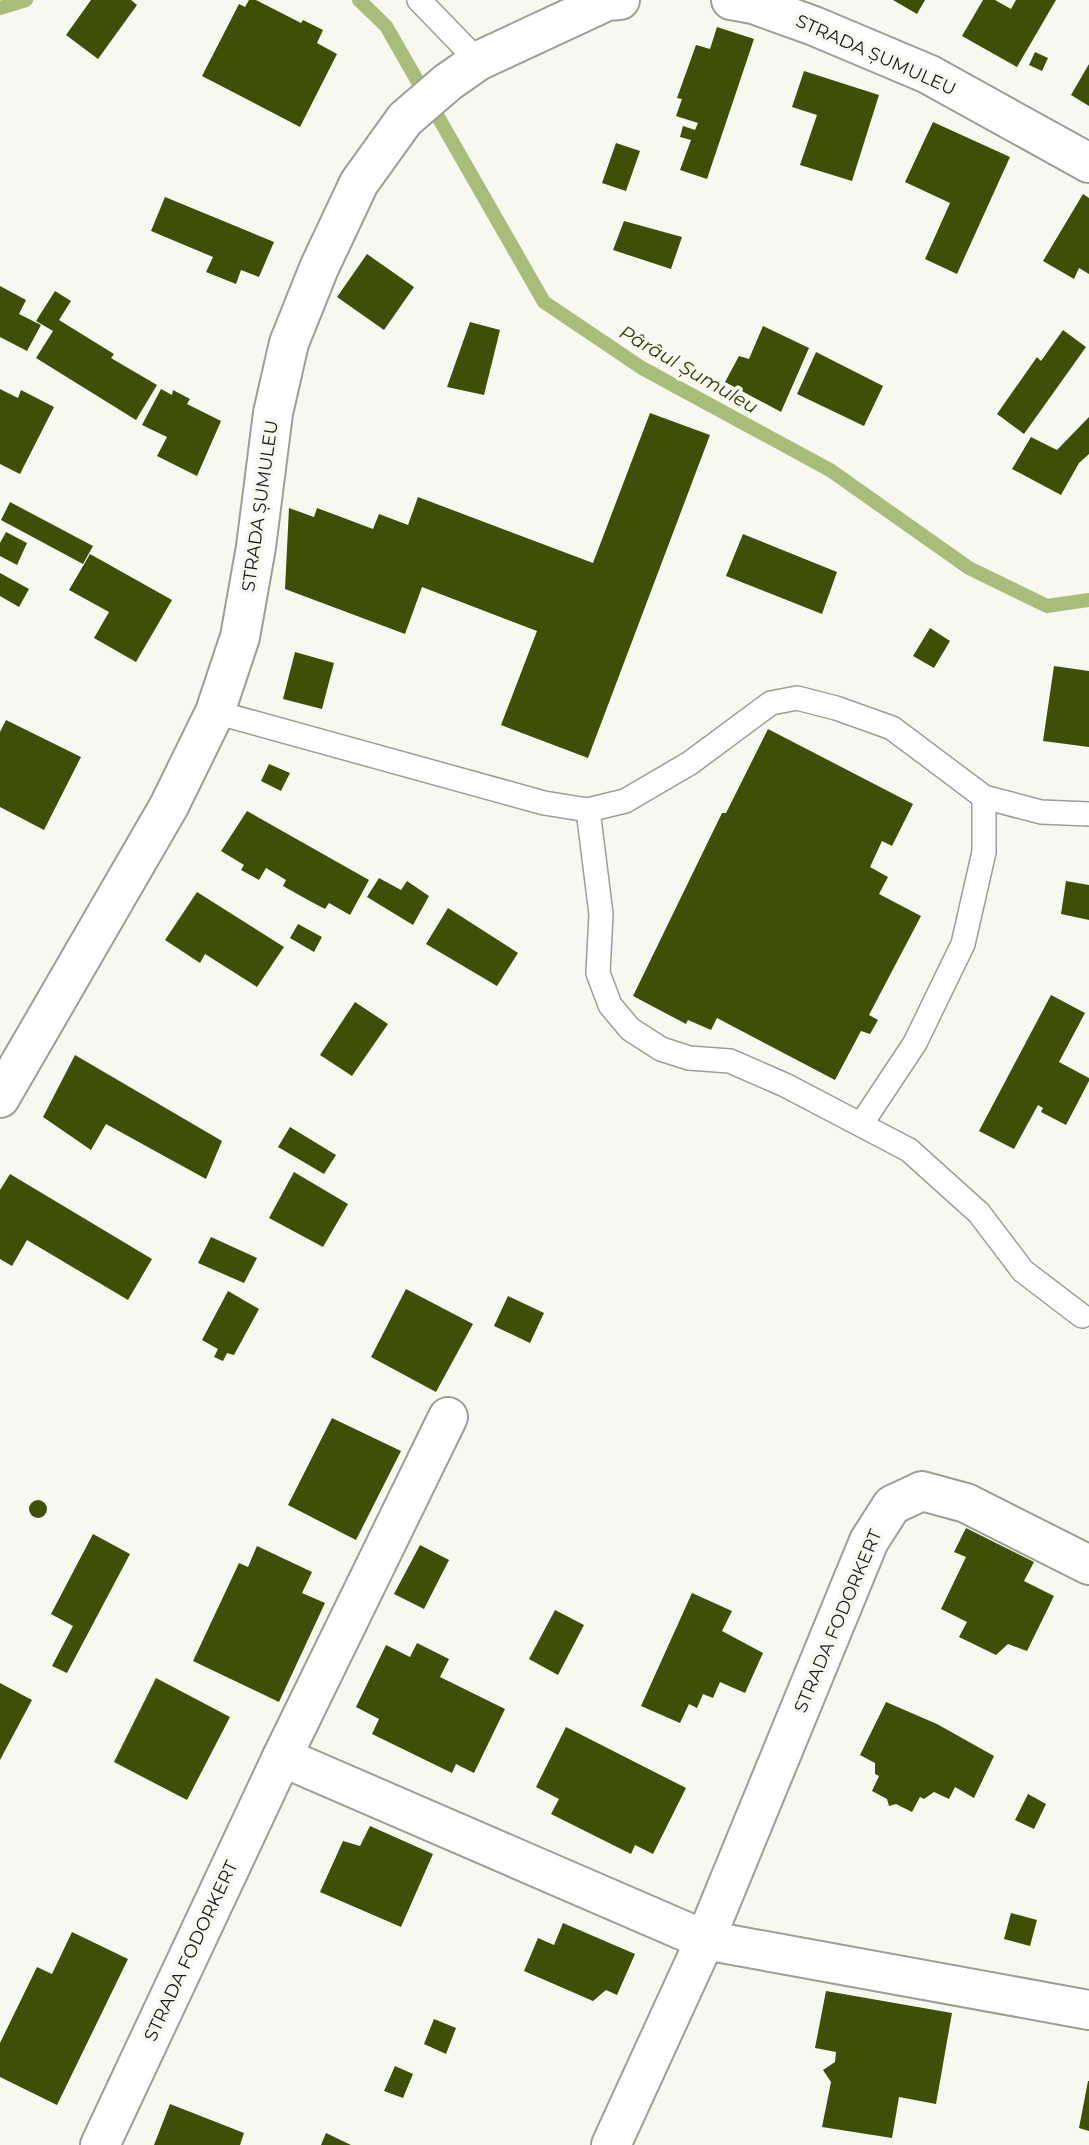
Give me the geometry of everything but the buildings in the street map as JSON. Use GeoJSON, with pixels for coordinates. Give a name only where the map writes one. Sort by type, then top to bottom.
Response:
{"type":"FeatureCollection","features":[{"type":"Feature","properties":{"kind":"street","name":"STRADA ȘUMULEU"},"geometry":{"type":"LineString","coordinates":[[0,1098],[169,806],[215,712],[240,637],[256,547],[273,413],[289,343],[319,268],[359,183],[405,119],[463,72],[611,0]]}},
{"type":"Feature","properties":{"kind":"street","name":"STRADA ȘUMULEU"},"geometry":{"type":"LineString","coordinates":[[731,0],[753,4],[814,26],[928,74],[1089,163]]}},
{"type":"Feature","properties":{"kind":"street","name":"STRADA FODORKERT"},"geometry":{"type":"LineString","coordinates":[[100,2145],[282,1757],[448,1417]]}},
{"type":"Feature","properties":{"kind":"street","name":"STRADA FODORKERT"},"geometry":{"type":"LineString","coordinates":[[611,2145],[705,1940],[869,1541],[892,1505],[922,1491],[966,1503],[1089,1565]]}},
{"type":"Feature","properties":{"kind":"street"},"geometry":{"type":"LineString","coordinates":[[282,1757],[705,1940],[1089,2010]]}},
{"type":"Feature","properties":{"kind":"lane"},"geometry":{"type":"LineString","coordinates":[[419,0],[463,72]]}},
{"type":"Feature","properties":{"kind":"lane"},"geometry":{"type":"LineString","coordinates":[[215,712],[544,803],[588,810],[625,801],[690,763],[771,704],[797,698],[836,708],[892,728],[984,797],[1041,812],[1089,814]]}},
{"type":"Feature","properties":{"kind":"lane"},"geometry":{"type":"LineString","coordinates":[[862,1123],[915,1043],[963,944],[984,852],[984,797]]}},
{"type":"Feature","properties":{"kind":"lane"},"geometry":{"type":"LineString","coordinates":[[588,810],[601,914],[598,973],[610,1005],[630,1029],[661,1049],[689,1058],[730,1061],[862,1123],[909,1150],[979,1213],[1023,1271],[1082,1316]]}},
{"type":"Feature","properties":{"kind":"waterway","name":"Pârâul Șumuleu"},"geometry":{"type":"LineString","coordinates":[[0,8],[26,0]]}},
{"type":"Feature","properties":{"kind":"waterway","name":"Pârâul Șumuleu"},"geometry":{"type":"LineString","coordinates":[[359,0],[386,26],[544,302],[642,368],[830,470],[969,568],[1047,606],[1089,600]]}}]}
